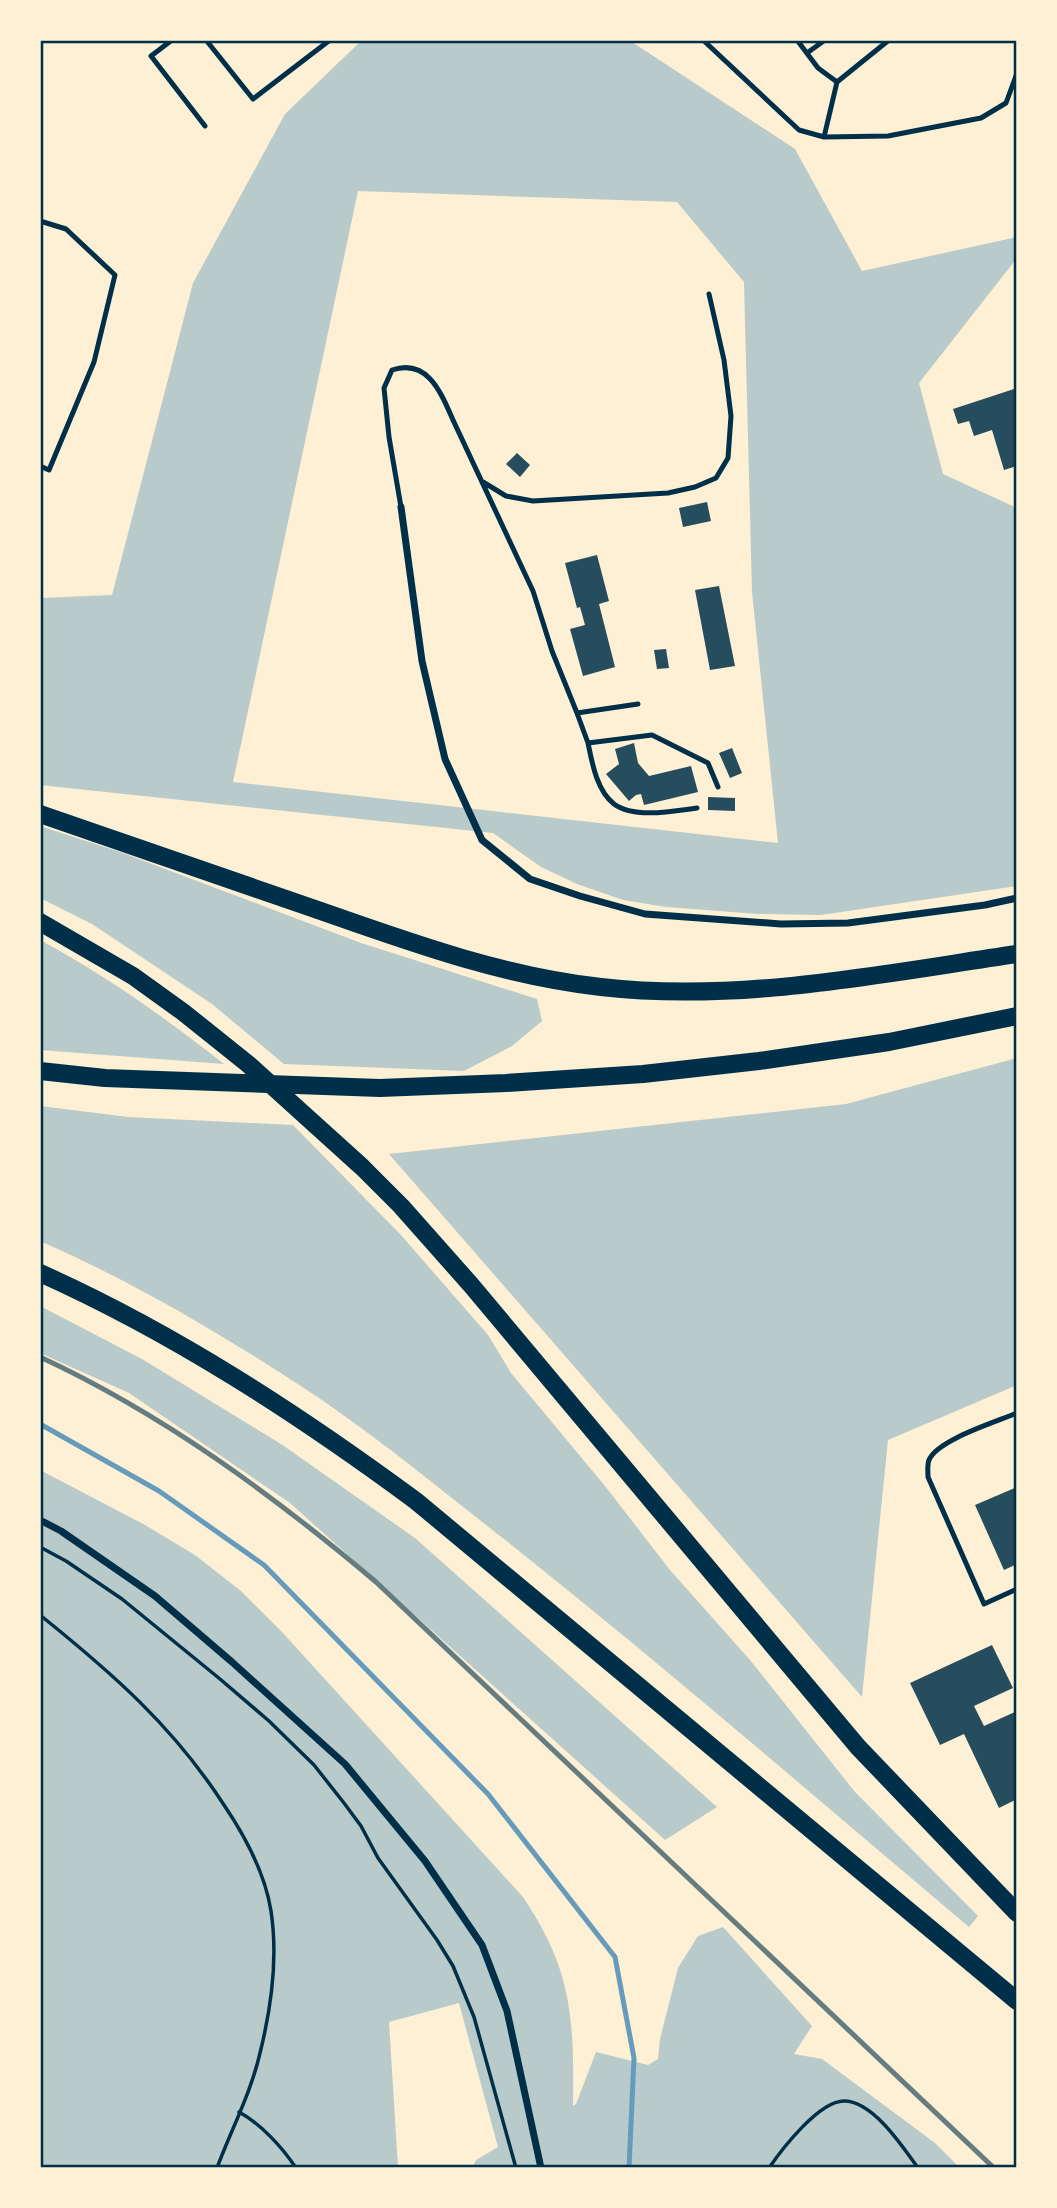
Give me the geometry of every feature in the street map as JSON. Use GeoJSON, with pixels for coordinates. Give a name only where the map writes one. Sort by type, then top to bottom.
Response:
{"type":"FeatureCollection","features":[{"type":"Feature","properties":{"kind":"highway"},"geometry":{"type":"LineString","coordinates":[[40,814],[437,952],[544,979],[603,987],[669,990],[774,988],[1017,954]]}},
{"type":"Feature","properties":{"kind":"highway"},"geometry":{"type":"LineString","coordinates":[[40,922],[133,976],[183,1013],[248,1064],[362,1167],[471,1285],[858,1747],[1017,1913]]}},
{"type":"Feature","properties":{"kind":"highway"},"geometry":{"type":"LineString","coordinates":[[40,1071],[105,1077],[380,1088],[563,1080],[733,1064],[889,1042],[1017,1016]]}},
{"type":"Feature","properties":{"kind":"highway"},"geometry":{"type":"LineString","coordinates":[[40,1273],[113,1308],[215,1364],[407,1494],[1017,2001]]}},
{"type":"Feature","properties":{"kind":"street"},"geometry":{"type":"LineString","coordinates":[[401,507],[422,661],[444,759],[482,840],[530,879],[645,914],[781,924],[848,923],[985,905],[1017,898]]}},
{"type":"Feature","properties":{"kind":"street"},"geometry":{"type":"LineString","coordinates":[[40,1520],[61,1531],[155,1596],[232,1662],[345,1764],[425,1861],[482,1945],[507,2011],[541,2168]]}},
{"type":"Feature","properties":{"kind":"lane"},"geometry":{"type":"LineString","coordinates":[[172,40],[152,56],[205,126]]}},
{"type":"Feature","properties":{"kind":"lane"},"geometry":{"type":"LineString","coordinates":[[206,40],[253,99],[330,40]]}},
{"type":"Feature","properties":{"kind":"lane"},"geometry":{"type":"LineString","coordinates":[[704,40],[799,130],[824,137],[888,136],[981,118],[1006,103],[1017,73]]}},
{"type":"Feature","properties":{"kind":"lane"},"geometry":{"type":"LineString","coordinates":[[797,40],[818,68],[837,82]]}},
{"type":"Feature","properties":{"kind":"lane"},"geometry":{"type":"LineString","coordinates":[[807,53],[825,40]]}},
{"type":"Feature","properties":{"kind":"lane"},"geometry":{"type":"LineString","coordinates":[[824,137],[837,82],[889,40]]}},
{"type":"Feature","properties":{"kind":"lane"},"geometry":{"type":"LineString","coordinates":[[40,221],[66,229],[115,275],[93,362],[49,470],[40,466]]}},
{"type":"Feature","properties":{"kind":"lane"},"geometry":{"type":"LineString","coordinates":[[483,482],[506,496],[533,501],[668,493],[695,487],[716,478],[729,458],[731,416],[709,294]]}},
{"type":"Feature","properties":{"kind":"lane"},"geometry":{"type":"LineString","coordinates":[[401,507],[384,388],[392,370],[411,367],[428,376],[440,393],[533,591],[603,791],[615,805],[636,812],[660,813],[697,808]]}},
{"type":"Feature","properties":{"kind":"lane"},"geometry":{"type":"LineString","coordinates":[[577,713],[638,704]]}},
{"type":"Feature","properties":{"kind":"lane"},"geometry":{"type":"LineString","coordinates":[[588,743],[652,735],[708,763],[718,787]]}},
{"type":"Feature","properties":{"kind":"lane"},"geometry":{"type":"LineString","coordinates":[[1017,1413],[936,1450],[929,1461],[928,1477],[984,1604],[1017,1589]]}},
{"type":"Feature","properties":{"kind":"path"},"geometry":{"type":"LineString","coordinates":[[40,1547],[66,1561],[122,1600],[269,1721],[314,1765],[362,1826],[377,1858],[453,1966],[474,2017],[516,2168]]}},
{"type":"Feature","properties":{"kind":"path"},"geometry":{"type":"LineString","coordinates":[[40,1615],[107,1669],[185,1750],[242,1832],[261,1876],[271,1911],[273,1953],[268,2017],[259,2056],[217,2168]]}},
{"type":"Feature","properties":{"kind":"path"},"geometry":{"type":"LineString","coordinates":[[769,2168],[802,2128],[832,2104],[845,2101],[861,2106],[876,2116],[894,2133],[918,2168]]}},
{"type":"Feature","properties":{"kind":"path"},"geometry":{"type":"LineString","coordinates":[[239,2112],[278,2145],[296,2168]]}},
{"type":"Feature","properties":{"kind":"shaded area"},"geometry":{"type":"Polygon","coordinates":[[[362,40],[629,40],[795,149],[862,271],[1017,237],[1017,258],[919,383],[943,474],[1017,508],[1017,886],[821,915],[758,914],[666,907],[623,900],[577,884],[541,867],[493,833],[40,785],[40,598],[112,595],[193,283],[285,114],[362,40]],[[358,191],[233,782],[778,843],[752,592],[744,282],[677,202],[358,191]]]}},
{"type":"Feature","properties":{"kind":"shaded area"},"geometry":{"type":"Polygon","coordinates":[[[40,826],[123,853],[361,943],[537,999],[542,1021],[512,1046],[464,1071],[284,1064],[212,1004],[92,924],[40,898],[40,826]]]}},
{"type":"Feature","properties":{"kind":"shaded area"},"geometry":{"type":"Polygon","coordinates":[[[40,940],[135,998],[224,1064],[40,1050],[40,940]]]}},
{"type":"Feature","properties":{"kind":"shaded area"},"geometry":{"type":"Polygon","coordinates":[[[1017,1058],[1017,1385],[888,1440],[862,1697],[389,1154],[846,1104],[1017,1058]]]}},
{"type":"Feature","properties":{"kind":"shaded area"},"geometry":{"type":"Polygon","coordinates":[[[40,1106],[128,1117],[293,1125],[401,1235],[488,1335],[511,1373],[605,1486],[670,1570],[750,1660],[855,1792],[978,1916],[969,1927],[625,1637],[368,1433],[285,1376],[183,1314],[112,1275],[40,1241],[40,1106]]]}},
{"type":"Feature","properties":{"kind":"shaded area"},"geometry":{"type":"Polygon","coordinates":[[[40,1306],[142,1359],[281,1444],[415,1538],[717,1807],[665,1840],[290,1503],[129,1393],[40,1353],[40,1306]]]}},
{"type":"Feature","properties":{"kind":"shaded area"},"geometry":{"type":"Polygon","coordinates":[[[40,1470],[145,1525],[195,1555],[241,1591],[282,1632],[523,1897],[552,1949],[567,1997],[573,2047],[573,2106],[596,2052],[648,2065],[658,2059],[660,2039],[678,1968],[698,1936],[723,1927],[812,2026],[794,2054],[822,2059],[935,2143],[960,2168],[472,2168],[476,2160],[498,2147],[459,2003],[389,2022],[398,2168],[40,2168],[40,1470]]]}},
{"type":"Feature","properties":{"kind":"building"},"geometry":{"type":"Polygon","coordinates":[[[1017,388],[1017,466],[1004,470],[992,430],[974,436],[969,421],[958,424],[953,409],[1017,388]]]}},
{"type":"Feature","properties":{"kind":"building"},"geometry":{"type":"Polygon","coordinates":[[[517,453],[530,465],[520,477],[506,464],[517,453]]]}},
{"type":"Feature","properties":{"kind":"building"},"geometry":{"type":"Polygon","coordinates":[[[707,502],[711,521],[683,527],[679,508],[707,502]]]}},
{"type":"Feature","properties":{"kind":"building"},"geometry":{"type":"Polygon","coordinates":[[[597,555],[609,601],[599,604],[615,667],[583,676],[570,629],[585,625],[580,607],[577,608],[565,563],[597,555]]]}},
{"type":"Feature","properties":{"kind":"building"},"geometry":{"type":"Polygon","coordinates":[[[719,586],[735,666],[710,670],[695,590],[719,586]]]}},
{"type":"Feature","properties":{"kind":"building"},"geometry":{"type":"Polygon","coordinates":[[[666,649],[669,668],[657,669],[654,650],[666,649]]]}},
{"type":"Feature","properties":{"kind":"building"},"geometry":{"type":"Polygon","coordinates":[[[634,743],[638,763],[649,776],[691,766],[698,792],[644,805],[641,794],[629,801],[606,774],[619,764],[615,749],[634,743]]]}},
{"type":"Feature","properties":{"kind":"building"},"geometry":{"type":"Polygon","coordinates":[[[732,748],[742,773],[730,778],[719,753],[732,748]]]}},
{"type":"Feature","properties":{"kind":"building"},"geometry":{"type":"Polygon","coordinates":[[[708,797],[735,798],[735,811],[708,810],[708,797]]]}},
{"type":"Feature","properties":{"kind":"building"},"geometry":{"type":"Polygon","coordinates":[[[1017,1487],[1017,1564],[1004,1570],[975,1505],[1017,1487]]]}},
{"type":"Feature","properties":{"kind":"building"},"geometry":{"type":"Polygon","coordinates":[[[992,1645],[1013,1688],[974,1706],[984,1726],[1017,1711],[1017,1799],[999,1808],[964,1734],[940,1745],[910,1683],[992,1645]]]}},
{"type":"Feature","properties":{"kind":"waterway"},"geometry":{"type":"LineString","coordinates":[[40,1424],[159,1491],[264,1565],[488,1794],[615,1957],[634,2058],[629,2168]]}},
{"type":"Feature","properties":{"kind":"railway"},"geometry":{"type":"LineString","coordinates":[[40,1357],[130,1404],[216,1458],[297,1518],[376,1582],[994,2168]]}}]}
